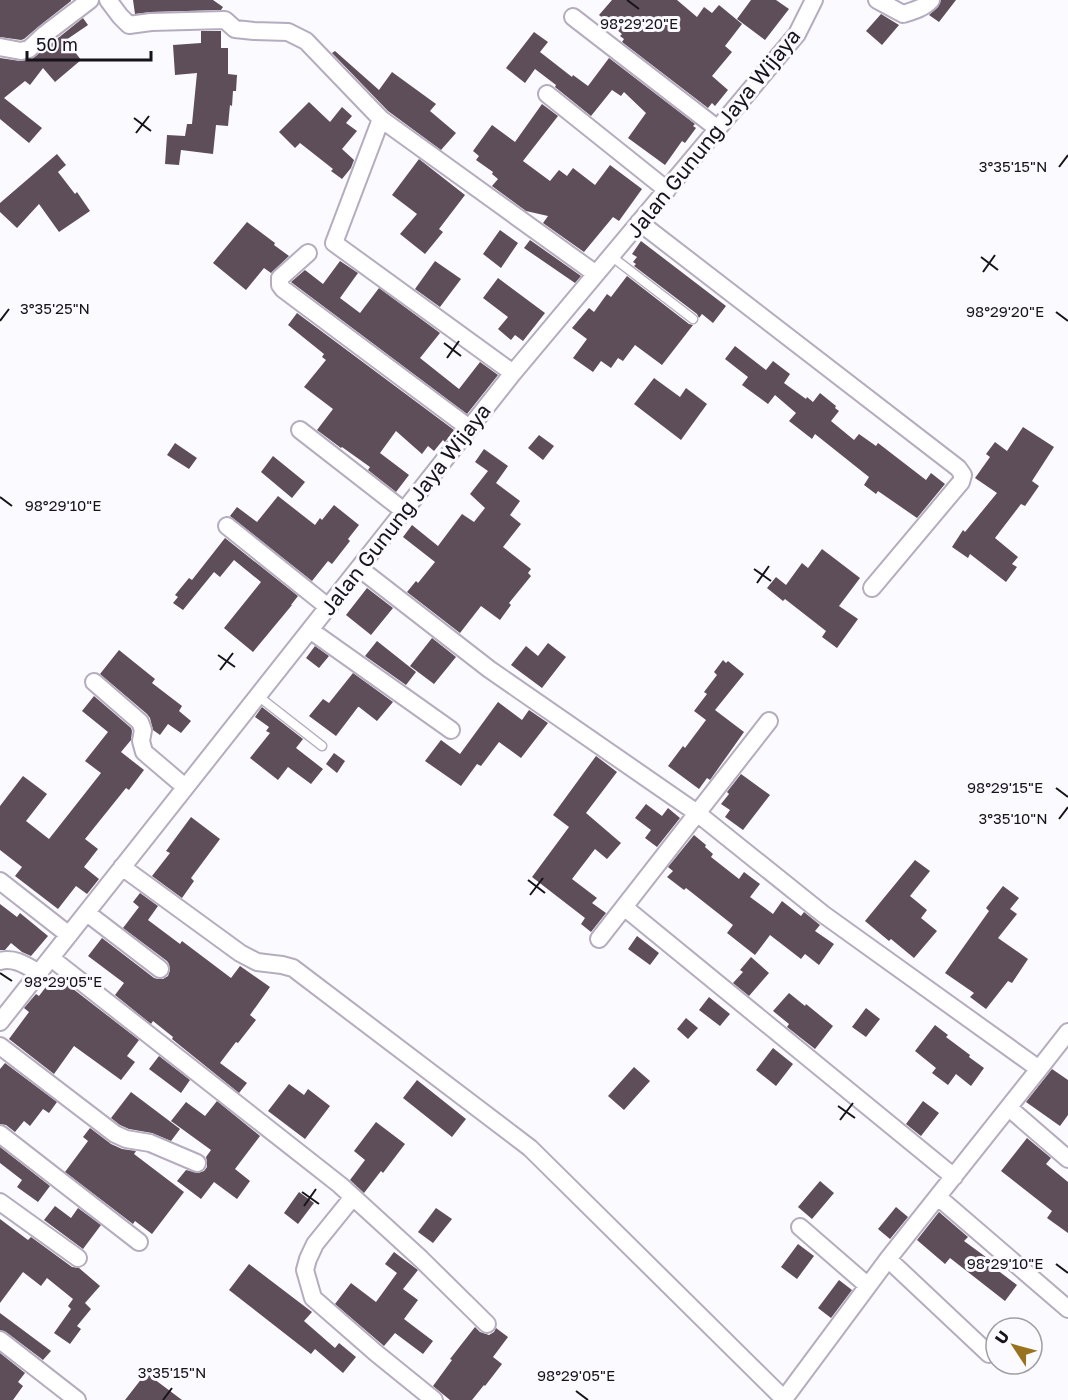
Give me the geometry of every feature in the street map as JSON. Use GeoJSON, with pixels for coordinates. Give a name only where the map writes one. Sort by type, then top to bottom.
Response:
{"type":"FeatureCollection","features":[{"type":"Feature","properties":{"kind":"street"},"geometry":{"type":"LineString","coordinates":[[0,47],[21,51],[29,49],[44,34],[62,23],[90,0]]}},
{"type":"Feature","properties":{"kind":"street"},"geometry":{"type":"LineString","coordinates":[[108,0],[129,25],[151,22],[225,20],[235,29],[288,32],[306,41],[381,119],[596,274]]}},
{"type":"Feature","properties":{"kind":"street"},"geometry":{"type":"LineString","coordinates":[[878,0],[903,14],[920,8],[931,0]]}},
{"type":"Feature","properties":{"kind":"street","name":"Jalan Gunung Jaya Wijaya"},"geometry":{"type":"LineString","coordinates":[[0,1022],[513,373],[797,34],[815,1]]}},
{"type":"Feature","properties":{"kind":"street"},"geometry":{"type":"LineString","coordinates":[[573,17],[718,129]]}},
{"type":"Feature","properties":{"kind":"street"},"geometry":{"type":"LineString","coordinates":[[547,94],[666,190]]}},
{"type":"Feature","properties":{"kind":"street"},"geometry":{"type":"LineString","coordinates":[[381,119],[334,243],[513,373]]}},
{"type":"Feature","properties":{"kind":"street"},"geometry":{"type":"LineString","coordinates":[[639,222],[958,468],[963,475],[962,482],[872,588]]}},
{"type":"Feature","properties":{"kind":"street"},"geometry":{"type":"LineString","coordinates":[[308,253],[280,278],[280,285],[283,289],[469,428]]}},
{"type":"Feature","properties":{"kind":"street"},"geometry":{"type":"LineString","coordinates":[[300,430],[404,511]]}},
{"type":"Feature","properties":{"kind":"street"},"geometry":{"type":"LineString","coordinates":[[227,526],[328,607]]}},
{"type":"Feature","properties":{"kind":"street"},"geometry":{"type":"LineString","coordinates":[[359,568],[489,669],[697,813],[823,914],[1039,1069]]}},
{"type":"Feature","properties":{"kind":"street"},"geometry":{"type":"LineString","coordinates":[[310,630],[451,730]]}},
{"type":"Feature","properties":{"kind":"street"},"geometry":{"type":"LineString","coordinates":[[94,682],[140,722],[143,730],[141,741],[144,752],[185,787]]}},
{"type":"Feature","properties":{"kind":"street"},"geometry":{"type":"LineString","coordinates":[[599,939],[770,721]]}},
{"type":"Feature","properties":{"kind":"street"},"geometry":{"type":"LineString","coordinates":[[122,867],[240,953],[257,962],[293,968],[530,1148],[784,1399],[888,1259],[1068,1032]]}},
{"type":"Feature","properties":{"kind":"street"},"geometry":{"type":"LineString","coordinates":[[0,881],[69,935]]}},
{"type":"Feature","properties":{"kind":"street"},"geometry":{"type":"LineString","coordinates":[[624,907],[954,1177]]}},
{"type":"Feature","properties":{"kind":"street"},"geometry":{"type":"LineString","coordinates":[[87,913],[160,969]]}},
{"type":"Feature","properties":{"kind":"street"},"geometry":{"type":"LineString","coordinates":[[51,958],[353,1197],[487,1324]]}},
{"type":"Feature","properties":{"kind":"street"},"geometry":{"type":"LineString","coordinates":[[0,961],[4,959],[18,961],[39,973]]}},
{"type":"Feature","properties":{"kind":"street"},"geometry":{"type":"LineString","coordinates":[[0,1046],[115,1134],[126,1139],[150,1143],[197,1163]]}},
{"type":"Feature","properties":{"kind":"street"},"geometry":{"type":"LineString","coordinates":[[1009,1108],[1068,1159]]}},
{"type":"Feature","properties":{"kind":"street"},"geometry":{"type":"LineString","coordinates":[[0,1134],[139,1242]]}},
{"type":"Feature","properties":{"kind":"street"},"geometry":{"type":"LineString","coordinates":[[353,1197],[315,1244],[308,1259],[305,1270],[313,1298],[375,1353],[434,1400]]}},
{"type":"Feature","properties":{"kind":"street"},"geometry":{"type":"LineString","coordinates":[[938,1197],[1068,1309]]}},
{"type":"Feature","properties":{"kind":"street"},"geometry":{"type":"LineString","coordinates":[[0,1202],[78,1258]]}},
{"type":"Feature","properties":{"kind":"street"},"geometry":{"type":"LineString","coordinates":[[800,1227],[868,1286]]}},
{"type":"Feature","properties":{"kind":"street"},"geometry":{"type":"LineString","coordinates":[[888,1259],[984,1349]]}},
{"type":"Feature","properties":{"kind":"street"},"geometry":{"type":"LineString","coordinates":[[0,1340],[77,1400]]}},
{"type":"Feature","properties":{"kind":"lane"},"geometry":{"type":"LineString","coordinates":[[611,256],[693,319]]}},
{"type":"Feature","properties":{"kind":"lane"},"geometry":{"type":"LineString","coordinates":[[258,696],[321,746]]}},
{"type":"Feature","properties":{"kind":"building"},"geometry":{"type":"Polygon","coordinates":[[[0,0],[71,1],[21,40],[0,37],[0,0]]]}},
{"type":"Feature","properties":{"kind":"building"},"geometry":{"type":"Polygon","coordinates":[[[133,0],[213,0],[223,7],[221,10],[135,14],[133,0]]]}},
{"type":"Feature","properties":{"kind":"building"},"geometry":{"type":"Polygon","coordinates":[[[612,0],[677,0],[697,17],[704,7],[712,13],[719,5],[742,24],[725,46],[732,52],[712,76],[728,90],[715,106],[712,103],[708,108],[622,42],[624,39],[620,36],[622,34],[599,15],[612,0]]]}},
{"type":"Feature","properties":{"kind":"building"},"geometry":{"type":"Polygon","coordinates":[[[751,0],[776,0],[789,9],[765,40],[737,19],[751,0]]]}},
{"type":"Feature","properties":{"kind":"building"},"geometry":{"type":"Polygon","coordinates":[[[941,0],[956,0],[939,22],[929,15],[938,7],[941,0]]]}},
{"type":"Feature","properties":{"kind":"building"},"geometry":{"type":"Polygon","coordinates":[[[881,14],[899,25],[882,45],[866,31],[881,14]]]}},
{"type":"Feature","properties":{"kind":"building"},"geometry":{"type":"Polygon","coordinates":[[[83,18],[88,25],[66,40],[81,60],[55,82],[43,68],[30,85],[25,81],[4,98],[42,128],[29,143],[0,119],[0,58],[20,61],[32,59],[83,18]]]}},
{"type":"Feature","properties":{"kind":"building"},"geometry":{"type":"Polygon","coordinates":[[[201,31],[221,31],[221,48],[228,48],[228,74],[237,75],[228,126],[216,125],[213,154],[181,150],[179,165],[165,164],[167,135],[185,136],[187,124],[192,124],[197,73],[175,75],[173,45],[201,43],[201,31]]]}},
{"type":"Feature","properties":{"kind":"building"},"geometry":{"type":"Polygon","coordinates":[[[534,32],[548,42],[540,52],[572,77],[573,75],[588,86],[609,58],[695,124],[693,126],[696,128],[685,143],[682,141],[665,165],[628,138],[646,113],[624,92],[621,96],[612,90],[591,116],[535,69],[525,83],[506,68],[534,32]]]}},
{"type":"Feature","properties":{"kind":"building"},"geometry":{"type":"Polygon","coordinates":[[[335,51],[379,90],[392,72],[436,104],[430,111],[456,133],[441,150],[388,111],[332,53],[335,51]]]}},
{"type":"Feature","properties":{"kind":"building"},"geometry":{"type":"Polygon","coordinates":[[[309,102],[330,122],[342,107],[352,116],[346,123],[357,131],[342,149],[354,160],[342,179],[300,143],[295,148],[279,132],[309,102]]]}},
{"type":"Feature","properties":{"kind":"building"},"geometry":{"type":"Polygon","coordinates":[[[542,104],[558,116],[523,161],[550,181],[559,170],[567,176],[573,168],[595,185],[610,165],[642,189],[619,221],[613,217],[584,252],[543,223],[548,216],[526,211],[492,186],[498,179],[492,174],[493,172],[476,160],[479,156],[473,151],[492,125],[515,142],[542,104]]]}},
{"type":"Feature","properties":{"kind":"building"},"geometry":{"type":"Polygon","coordinates":[[[57,154],[66,165],[58,172],[75,194],[77,192],[90,211],[59,232],[39,204],[17,228],[0,212],[0,203],[57,154]]]}},
{"type":"Feature","properties":{"kind":"building"},"geometry":{"type":"Polygon","coordinates":[[[419,159],[465,195],[439,229],[443,232],[425,254],[400,234],[417,214],[392,195],[419,159]]]}},
{"type":"Feature","properties":{"kind":"building"},"geometry":{"type":"Polygon","coordinates":[[[247,222],[289,256],[271,273],[264,268],[246,290],[213,263],[247,222]]]}},
{"type":"Feature","properties":{"kind":"building"},"geometry":{"type":"Polygon","coordinates":[[[500,230],[518,243],[501,268],[483,254],[500,230]]]}},
{"type":"Feature","properties":{"kind":"building"},"geometry":{"type":"Polygon","coordinates":[[[530,240],[581,276],[575,283],[524,248],[530,240]]]}},
{"type":"Feature","properties":{"kind":"building"},"geometry":{"type":"Polygon","coordinates":[[[641,241],[726,306],[713,323],[702,314],[699,318],[697,314],[634,266],[636,264],[633,262],[637,257],[632,254],[641,241]]]}},
{"type":"Feature","properties":{"kind":"building"},"geometry":{"type":"Polygon","coordinates":[[[340,261],[358,273],[340,298],[360,313],[379,288],[440,333],[420,358],[459,389],[480,362],[498,375],[467,414],[291,282],[305,270],[323,284],[340,261]]]}},
{"type":"Feature","properties":{"kind":"building"},"geometry":{"type":"Polygon","coordinates":[[[435,261],[461,279],[440,307],[415,289],[435,261]]]}},
{"type":"Feature","properties":{"kind":"building"},"geometry":{"type":"Polygon","coordinates":[[[627,276],[693,325],[662,365],[635,345],[623,361],[618,358],[611,368],[601,361],[593,372],[573,358],[587,339],[572,328],[589,308],[594,312],[607,294],[611,297],[627,276]]]}},
{"type":"Feature","properties":{"kind":"building"},"geometry":{"type":"Polygon","coordinates":[[[498,278],[545,313],[523,341],[515,335],[511,340],[498,329],[508,317],[483,298],[498,278]]]}},
{"type":"Feature","properties":{"kind":"building"},"geometry":{"type":"Polygon","coordinates":[[[297,313],[454,430],[434,451],[428,446],[422,454],[396,431],[380,453],[409,475],[396,492],[368,470],[370,467],[317,430],[333,409],[304,387],[326,360],[322,357],[324,354],[288,325],[297,313]]]}},
{"type":"Feature","properties":{"kind":"building"},"geometry":{"type":"Polygon","coordinates":[[[735,346],[766,370],[773,361],[790,374],[784,383],[806,399],[807,397],[813,402],[820,393],[839,411],[831,421],[854,440],[859,434],[876,446],[878,443],[926,480],[931,473],[945,484],[917,518],[878,491],[876,494],[864,485],[869,477],[815,434],[812,439],[789,421],[796,413],[775,395],[768,404],[742,385],[748,377],[725,359],[735,346]]]}},
{"type":"Feature","properties":{"kind":"building"},"geometry":{"type":"Polygon","coordinates":[[[654,378],[680,397],[686,388],[707,404],[681,440],[634,404],[654,378]]]}},
{"type":"Feature","properties":{"kind":"building"},"geometry":{"type":"Polygon","coordinates":[[[1023,427],[1054,447],[1032,481],[1039,486],[1025,506],[1021,504],[995,538],[1018,557],[1012,564],[1017,567],[1006,582],[970,554],[968,558],[952,547],[963,530],[965,532],[997,493],[975,478],[990,457],[986,454],[995,442],[1007,451],[1023,427]]]}},
{"type":"Feature","properties":{"kind":"building"},"geometry":{"type":"Polygon","coordinates":[[[539,435],[554,446],[543,460],[528,448],[539,435]]]}},
{"type":"Feature","properties":{"kind":"building"},"geometry":{"type":"Polygon","coordinates":[[[175,443],[197,458],[189,469],[167,455],[175,443]]]}},
{"type":"Feature","properties":{"kind":"building"},"geometry":{"type":"Polygon","coordinates":[[[484,449],[508,466],[496,483],[520,501],[510,515],[521,524],[503,547],[531,569],[528,573],[531,576],[509,603],[511,605],[500,620],[481,606],[460,633],[407,592],[416,581],[418,583],[435,562],[403,537],[412,525],[438,546],[462,514],[474,522],[485,508],[470,494],[488,471],[475,462],[484,449]]]}},
{"type":"Feature","properties":{"kind":"building"},"geometry":{"type":"Polygon","coordinates":[[[273,456],[305,482],[292,498],[261,472],[273,456]]]}},
{"type":"Feature","properties":{"kind":"building"},"geometry":{"type":"Polygon","coordinates":[[[278,496],[315,525],[334,505],[359,525],[332,564],[328,561],[312,581],[230,516],[237,507],[257,522],[278,496]]]}},
{"type":"Feature","properties":{"kind":"building"},"geometry":{"type":"Polygon","coordinates":[[[225,538],[298,596],[253,652],[224,628],[261,582],[234,560],[220,577],[214,572],[183,610],[173,603],[178,597],[175,595],[189,578],[192,580],[225,538]]]}},
{"type":"Feature","properties":{"kind":"building"},"geometry":{"type":"Polygon","coordinates":[[[822,549],[860,578],[839,606],[858,619],[837,648],[822,637],[826,631],[767,588],[776,577],[786,585],[802,563],[808,568],[822,549]]]}},
{"type":"Feature","properties":{"kind":"building"},"geometry":{"type":"Polygon","coordinates":[[[367,588],[393,608],[371,635],[346,615],[367,588]]]}},
{"type":"Feature","properties":{"kind":"building"},"geometry":{"type":"Polygon","coordinates":[[[432,638],[456,657],[434,684],[410,666],[432,638]]]}},
{"type":"Feature","properties":{"kind":"building"},"geometry":{"type":"Polygon","coordinates":[[[377,641],[416,672],[406,685],[365,656],[377,641]]]}},
{"type":"Feature","properties":{"kind":"building"},"geometry":{"type":"Polygon","coordinates":[[[548,643],[566,657],[542,688],[511,665],[526,646],[538,656],[548,643]]]}},
{"type":"Feature","properties":{"kind":"building"},"geometry":{"type":"Polygon","coordinates":[[[315,646],[329,656],[319,668],[306,658],[315,646]]]}},
{"type":"Feature","properties":{"kind":"building"},"geometry":{"type":"Polygon","coordinates":[[[119,650],[155,679],[152,683],[182,706],[179,711],[191,721],[181,733],[168,724],[160,735],[153,730],[147,714],[100,674],[119,650]]]}},
{"type":"Feature","properties":{"kind":"building"},"geometry":{"type":"Polygon","coordinates":[[[723,660],[726,663],[728,661],[744,674],[715,710],[744,732],[710,780],[707,778],[699,789],[668,766],[706,720],[694,711],[707,694],[704,692],[717,675],[714,672],[723,660]]]}},
{"type":"Feature","properties":{"kind":"building"},"geometry":{"type":"Polygon","coordinates":[[[353,673],[393,702],[377,721],[358,707],[336,736],[309,716],[323,699],[329,703],[353,673]]]}},
{"type":"Feature","properties":{"kind":"building"},"geometry":{"type":"Polygon","coordinates":[[[94,696],[131,728],[131,740],[121,752],[144,770],[129,790],[126,788],[85,839],[98,849],[84,867],[99,879],[87,894],[76,886],[58,909],[15,876],[22,867],[0,850],[0,806],[23,776],[47,794],[26,821],[49,839],[101,773],[85,761],[108,732],[82,711],[94,696]]]}},
{"type":"Feature","properties":{"kind":"building"},"geometry":{"type":"Polygon","coordinates":[[[498,702],[522,720],[529,710],[548,723],[521,758],[499,742],[481,766],[477,764],[461,786],[425,761],[441,740],[460,754],[498,702]]]}},
{"type":"Feature","properties":{"kind":"building"},"geometry":{"type":"Polygon","coordinates":[[[262,707],[303,739],[296,748],[323,769],[311,784],[288,767],[278,780],[250,758],[270,733],[266,731],[269,727],[255,717],[262,707]]]}},
{"type":"Feature","properties":{"kind":"building"},"geometry":{"type":"Polygon","coordinates":[[[334,753],[345,761],[337,773],[326,764],[334,753]]]}},
{"type":"Feature","properties":{"kind":"building"},"geometry":{"type":"Polygon","coordinates":[[[596,756],[617,772],[586,813],[621,843],[607,859],[595,849],[572,879],[597,898],[592,903],[606,913],[591,932],[581,924],[585,918],[532,877],[569,827],[553,815],[596,756]]]}},
{"type":"Feature","properties":{"kind":"building"},"geometry":{"type":"Polygon","coordinates":[[[741,774],[770,795],[743,830],[725,817],[730,810],[721,804],[741,774]]]}},
{"type":"Feature","properties":{"kind":"building"},"geometry":{"type":"Polygon","coordinates":[[[646,804],[662,816],[668,808],[680,818],[657,847],[645,838],[651,830],[635,818],[646,804]]]}},
{"type":"Feature","properties":{"kind":"building"},"geometry":{"type":"Polygon","coordinates":[[[191,817],[220,839],[191,878],[194,881],[182,898],[152,876],[170,853],[166,851],[191,817]]]}},
{"type":"Feature","properties":{"kind":"building"},"geometry":{"type":"Polygon","coordinates":[[[694,835],[713,854],[711,857],[739,879],[744,872],[760,884],[750,897],[773,914],[782,901],[801,916],[804,912],[820,925],[815,931],[834,944],[819,965],[805,954],[801,959],[770,935],[755,955],[727,933],[733,925],[686,888],[684,890],[667,877],[673,871],[668,867],[694,835]]]}},
{"type":"Feature","properties":{"kind":"building"},"geometry":{"type":"Polygon","coordinates":[[[915,860],[930,871],[910,896],[927,910],[921,918],[937,931],[914,958],[865,921],[915,860]]]}},
{"type":"Feature","properties":{"kind":"building"},"geometry":{"type":"Polygon","coordinates":[[[1003,886],[1019,898],[1010,909],[1017,914],[998,938],[1028,959],[1012,983],[1008,981],[986,1009],[970,997],[974,993],[945,973],[989,911],[986,908],[1003,886]]]}},
{"type":"Feature","properties":{"kind":"building"},"geometry":{"type":"Polygon","coordinates":[[[140,893],[158,906],[148,920],[180,944],[182,941],[231,978],[240,966],[270,987],[250,1015],[256,1020],[220,1063],[247,1083],[239,1093],[153,1021],[151,1024],[115,995],[124,983],[88,956],[102,938],[154,978],[163,979],[168,976],[170,970],[167,961],[123,928],[139,907],[133,902],[140,893]]]}},
{"type":"Feature","properties":{"kind":"building"},"geometry":{"type":"Polygon","coordinates":[[[0,904],[17,917],[20,913],[48,936],[31,956],[11,943],[5,950],[0,950],[0,904]]]}},
{"type":"Feature","properties":{"kind":"building"},"geometry":{"type":"Polygon","coordinates":[[[637,936],[659,953],[650,965],[628,949],[637,936]]]}},
{"type":"Feature","properties":{"kind":"building"},"geometry":{"type":"Polygon","coordinates":[[[751,957],[769,973],[749,996],[733,983],[743,972],[740,970],[751,957]]]}},
{"type":"Feature","properties":{"kind":"building"},"geometry":{"type":"Polygon","coordinates":[[[55,975],[139,1040],[127,1056],[135,1062],[121,1080],[74,1046],[54,1074],[9,1039],[29,1012],[24,1008],[36,994],[39,996],[55,975]]]}},
{"type":"Feature","properties":{"kind":"building"},"geometry":{"type":"Polygon","coordinates":[[[789,993],[833,1026],[815,1049],[787,1027],[789,1024],[773,1011],[789,993]]]}},
{"type":"Feature","properties":{"kind":"building"},"geometry":{"type":"Polygon","coordinates":[[[709,997],[730,1014],[720,1026],[699,1010],[709,997]]]}},
{"type":"Feature","properties":{"kind":"building"},"geometry":{"type":"Polygon","coordinates":[[[866,1008],[880,1019],[866,1037],[852,1027],[866,1008]]]}},
{"type":"Feature","properties":{"kind":"building"},"geometry":{"type":"Polygon","coordinates":[[[686,1018],[698,1028],[688,1039],[677,1029],[686,1018]]]}},
{"type":"Feature","properties":{"kind":"building"},"geometry":{"type":"Polygon","coordinates":[[[935,1025],[984,1068],[971,1086],[956,1074],[948,1085],[932,1073],[936,1068],[915,1051],[935,1025]]]}},
{"type":"Feature","properties":{"kind":"building"},"geometry":{"type":"Polygon","coordinates":[[[773,1048],[793,1064],[776,1086],[756,1070],[773,1048]]]}},
{"type":"Feature","properties":{"kind":"building"},"geometry":{"type":"Polygon","coordinates":[[[159,1056],[190,1080],[181,1093],[149,1069],[159,1056]]]}},
{"type":"Feature","properties":{"kind":"building"},"geometry":{"type":"Polygon","coordinates":[[[5,1063],[57,1102],[49,1113],[43,1109],[30,1126],[24,1121],[15,1132],[6,1125],[0,1124],[0,1069],[5,1063]]]}},
{"type":"Feature","properties":{"kind":"building"},"geometry":{"type":"Polygon","coordinates":[[[634,1067],[650,1081],[624,1110],[608,1096],[634,1067]]]}},
{"type":"Feature","properties":{"kind":"building"},"geometry":{"type":"Polygon","coordinates":[[[1052,1069],[1068,1080],[1068,1115],[1060,1126],[1026,1102],[1052,1069]]]}},
{"type":"Feature","properties":{"kind":"building"},"geometry":{"type":"Polygon","coordinates":[[[417,1080],[466,1119],[452,1137],[403,1098],[417,1080]]]}},
{"type":"Feature","properties":{"kind":"building"},"geometry":{"type":"Polygon","coordinates":[[[289,1084],[304,1095],[308,1089],[330,1106],[305,1139],[268,1111],[289,1084]]]}},
{"type":"Feature","properties":{"kind":"building"},"geometry":{"type":"Polygon","coordinates":[[[131,1092],[180,1129],[171,1141],[152,1133],[129,1129],[111,1118],[131,1092]]]}},
{"type":"Feature","properties":{"kind":"building"},"geometry":{"type":"Polygon","coordinates":[[[217,1101],[260,1136],[235,1169],[250,1181],[237,1199],[214,1182],[201,1199],[177,1181],[186,1170],[198,1173],[204,1171],[207,1167],[206,1157],[211,1150],[171,1121],[186,1102],[205,1116],[217,1101]]]}},
{"type":"Feature","properties":{"kind":"building"},"geometry":{"type":"Polygon","coordinates":[[[923,1101],[939,1113],[921,1136],[906,1124],[923,1101]]]}},
{"type":"Feature","properties":{"kind":"building"},"geometry":{"type":"Polygon","coordinates":[[[376,1122],[405,1144],[364,1193],[350,1180],[365,1160],[354,1151],[376,1122]]]}},
{"type":"Feature","properties":{"kind":"building"},"geometry":{"type":"Polygon","coordinates":[[[90,1128],[111,1144],[122,1149],[136,1151],[134,1154],[184,1192],[152,1234],[135,1221],[133,1224],[65,1172],[88,1141],[83,1137],[90,1128]]]}},
{"type":"Feature","properties":{"kind":"building"},"geometry":{"type":"Polygon","coordinates":[[[1027,1138],[1051,1158],[1046,1164],[1068,1182],[1068,1233],[1047,1218],[1052,1211],[1001,1171],[1027,1138]]]}},
{"type":"Feature","properties":{"kind":"building"},"geometry":{"type":"Polygon","coordinates":[[[0,1147],[50,1186],[38,1202],[17,1187],[22,1180],[0,1163],[0,1147]]]}},
{"type":"Feature","properties":{"kind":"building"},"geometry":{"type":"Polygon","coordinates":[[[820,1181],[834,1193],[812,1219],[798,1207],[820,1181]]]}},
{"type":"Feature","properties":{"kind":"building"},"geometry":{"type":"Polygon","coordinates":[[[299,1192],[314,1203],[298,1224],[284,1213],[299,1192]]]}},
{"type":"Feature","properties":{"kind":"building"},"geometry":{"type":"Polygon","coordinates":[[[55,1206],[71,1218],[78,1208],[101,1225],[83,1249],[44,1220],[55,1206]]]}},
{"type":"Feature","properties":{"kind":"building"},"geometry":{"type":"Polygon","coordinates":[[[896,1207],[908,1217],[890,1239],[878,1229],[896,1207]]]}},
{"type":"Feature","properties":{"kind":"building"},"geometry":{"type":"Polygon","coordinates":[[[436,1208],[452,1219],[433,1243],[418,1232],[436,1208]]]}},
{"type":"Feature","properties":{"kind":"building"},"geometry":{"type":"Polygon","coordinates":[[[939,1212],[968,1237],[964,1241],[990,1260],[988,1263],[1017,1285],[1005,1301],[950,1258],[945,1264],[917,1240],[939,1212]]]}},
{"type":"Feature","properties":{"kind":"building"},"geometry":{"type":"Polygon","coordinates":[[[0,1219],[28,1240],[31,1237],[72,1267],[79,1268],[100,1286],[85,1303],[91,1309],[77,1326],[81,1329],[70,1344],[54,1333],[71,1309],[68,1306],[73,1299],[47,1278],[41,1286],[23,1272],[0,1303],[0,1219]]]}},
{"type":"Feature","properties":{"kind":"building"},"geometry":{"type":"Polygon","coordinates":[[[798,1244],[814,1256],[797,1279],[781,1267],[798,1244]]]}},
{"type":"Feature","properties":{"kind":"building"},"geometry":{"type":"Polygon","coordinates":[[[394,1252],[418,1270],[403,1289],[418,1300],[404,1319],[433,1341],[423,1354],[395,1333],[384,1346],[335,1304],[351,1283],[376,1302],[397,1273],[385,1264],[394,1252]]]}},
{"type":"Feature","properties":{"kind":"building"},"geometry":{"type":"Polygon","coordinates":[[[249,1264],[312,1312],[304,1321],[335,1348],[339,1343],[356,1357],[343,1373],[315,1349],[311,1354],[229,1290],[249,1264]]]}},
{"type":"Feature","properties":{"kind":"building"},"geometry":{"type":"Polygon","coordinates":[[[839,1280],[852,1290],[831,1318],[818,1308],[839,1280]]]}},
{"type":"Feature","properties":{"kind":"building"},"geometry":{"type":"Polygon","coordinates":[[[0,1313],[51,1351],[43,1360],[0,1330],[0,1313]]]}},
{"type":"Feature","properties":{"kind":"building"},"geometry":{"type":"Polygon","coordinates":[[[475,1327],[480,1332],[489,1335],[496,1328],[508,1337],[493,1357],[502,1364],[472,1400],[450,1400],[433,1386],[452,1360],[450,1359],[475,1327]]]}},
{"type":"Feature","properties":{"kind":"building"},"geometry":{"type":"Polygon","coordinates":[[[0,1353],[25,1373],[18,1382],[23,1386],[13,1400],[0,1400],[0,1353]]]}},
{"type":"Feature","properties":{"kind":"building"},"geometry":{"type":"Polygon","coordinates":[[[146,1373],[182,1400],[125,1400],[146,1373]]]}}]}
